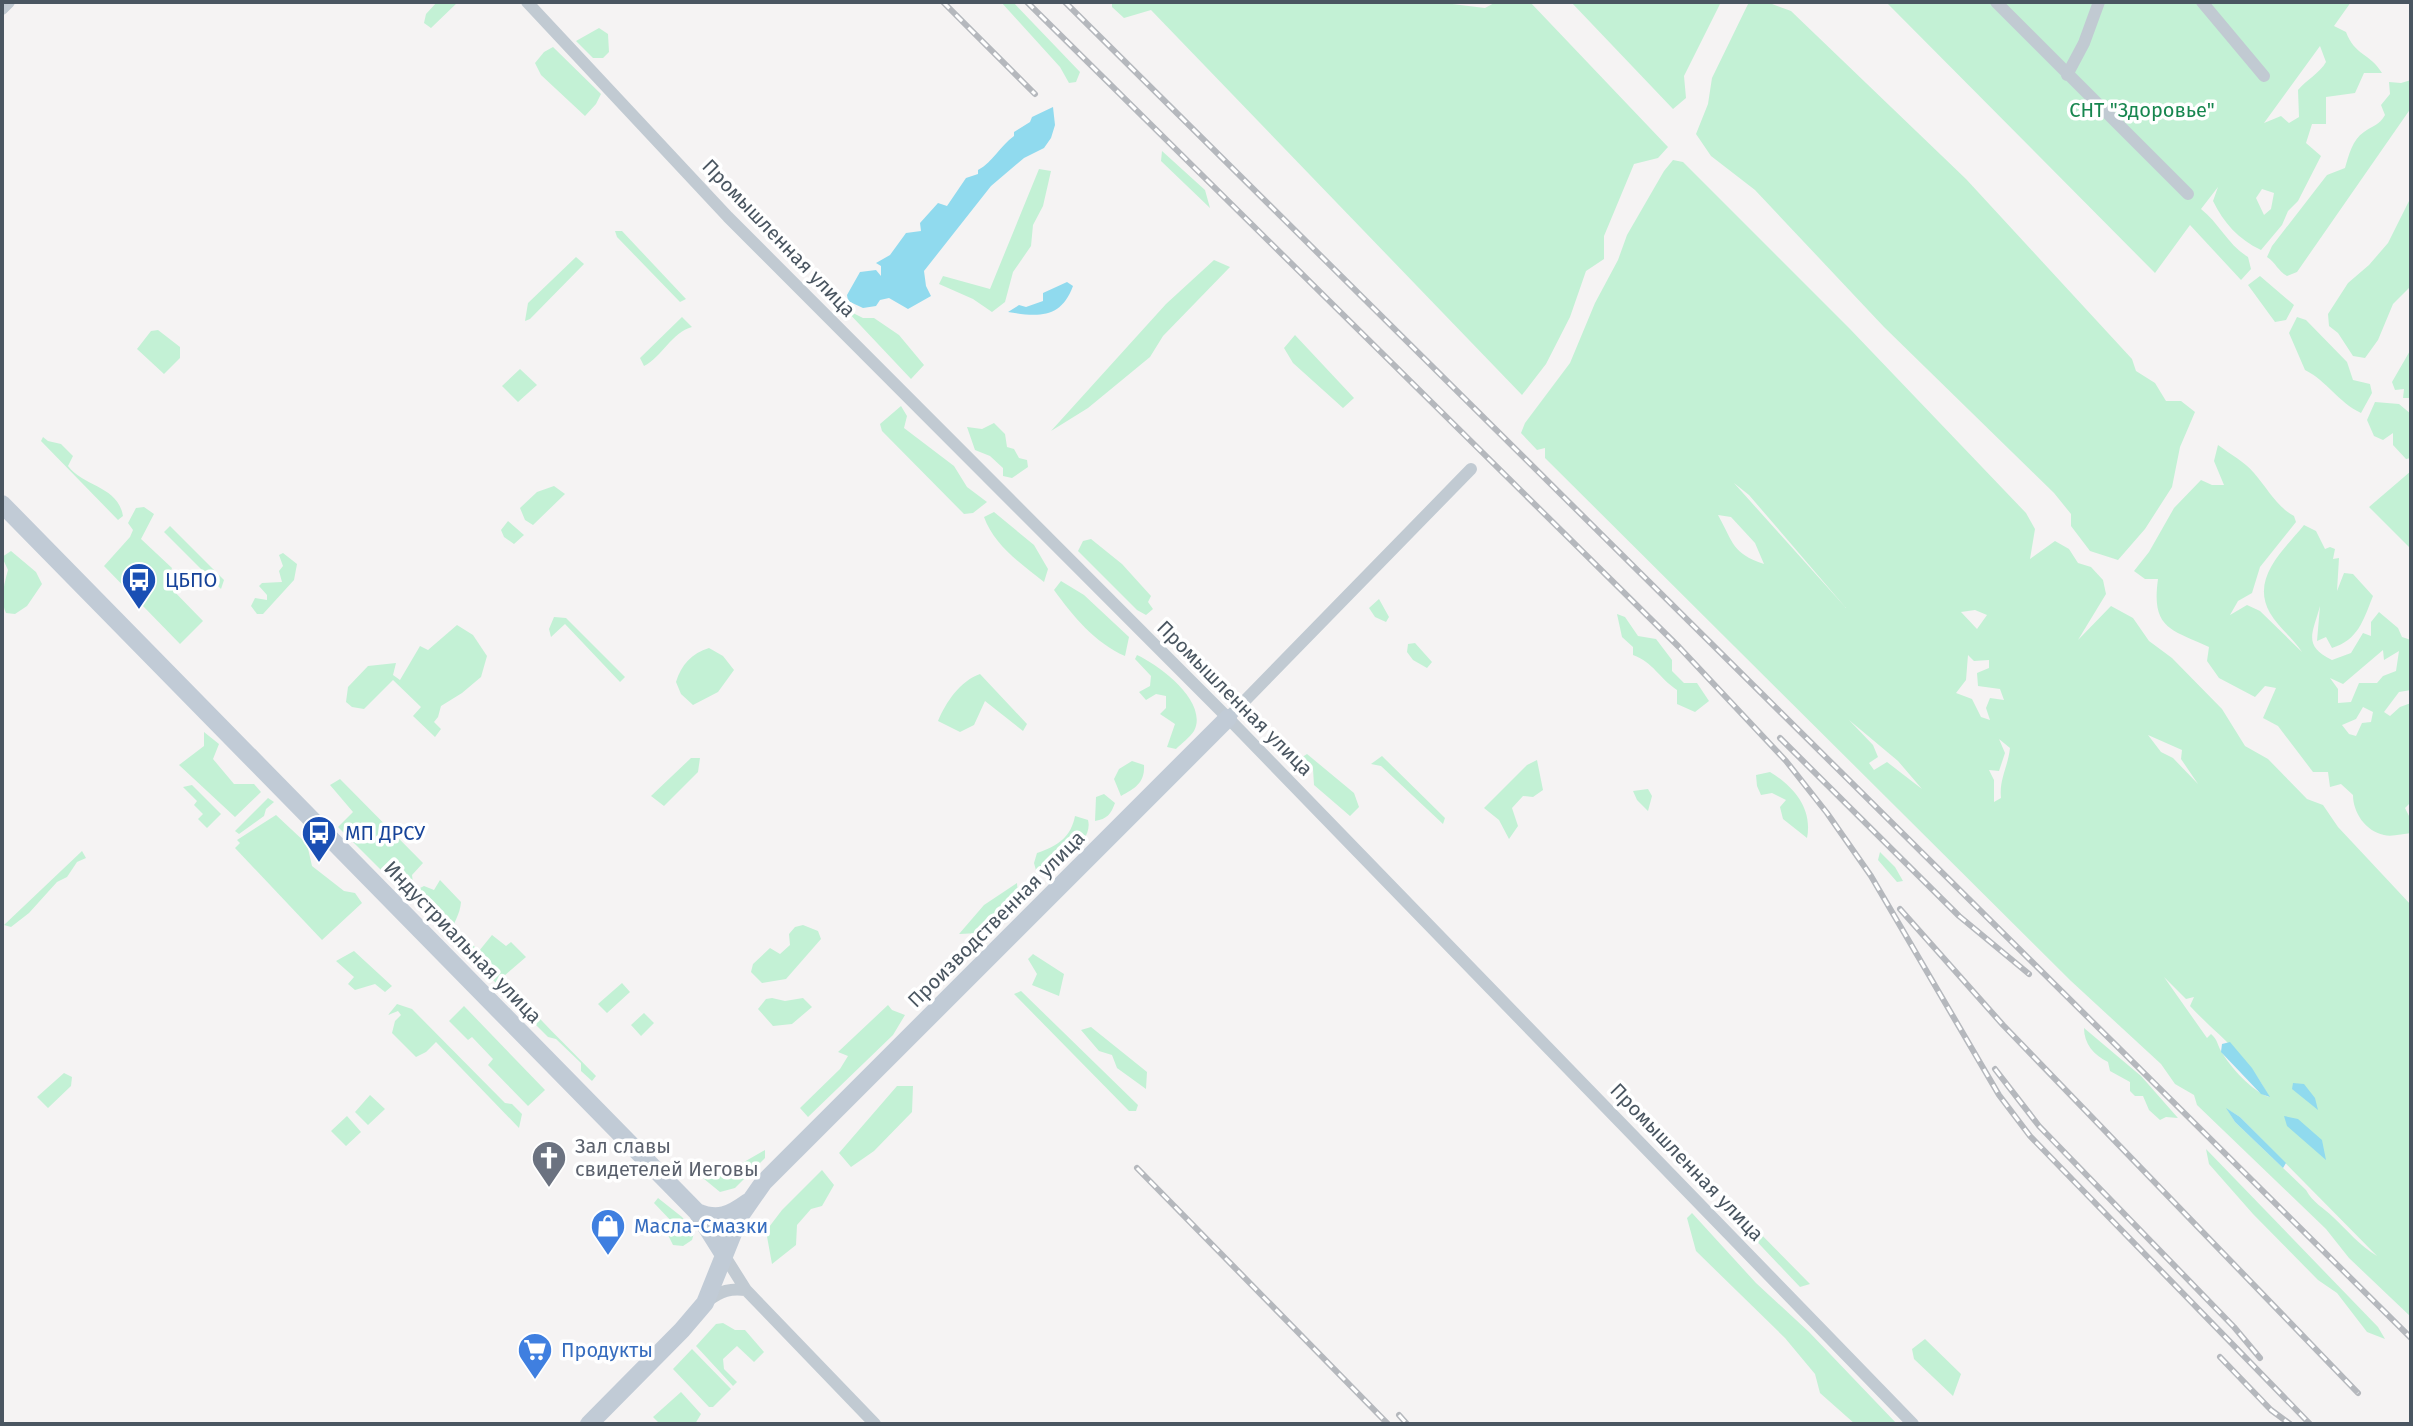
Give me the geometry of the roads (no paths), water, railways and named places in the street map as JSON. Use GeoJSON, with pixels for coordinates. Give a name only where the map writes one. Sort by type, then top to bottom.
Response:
{"type":"FeatureCollection","features":[{"type":"Feature","properties":{"kind":"main road","name":"Индустриальная улица"},"geometry":{"type":"LineString","coordinates":[[2,504],[697,1212],[724,1255]]}},
{"type":"Feature","properties":{"kind":"main road","name":"Производственная улица"},"geometry":{"type":"LineString","coordinates":[[589,1424],[705,1303],[750,1200],[763,1183],[1228,718]]}},
{"type":"Feature","properties":{"kind":"main road"},"geometry":{"type":"LineString","coordinates":[[697,1212],[709,1217],[721,1217],[733,1213],[750,1200]]}},
{"type":"Feature","properties":{"kind":"street"},"geometry":{"type":"LineString","coordinates":[[2,9],[9,2]]}},
{"type":"Feature","properties":{"kind":"street","name":"Промышленная улица"},"geometry":{"type":"LineString","coordinates":[[527,2],[728,217],[1228,718],[1913,1424]]}},
{"type":"Feature","properties":{"kind":"street"},"geometry":{"type":"LineString","coordinates":[[1996,2],[2188,194]]}},
{"type":"Feature","properties":{"kind":"street"},"geometry":{"type":"LineString","coordinates":[[2067,75],[2084,43],[2099,2]]}},
{"type":"Feature","properties":{"kind":"street"},"geometry":{"type":"LineString","coordinates":[[2202,2],[2264,76]]}},
{"type":"Feature","properties":{"kind":"street","name":"Производственная улица"},"geometry":{"type":"LineString","coordinates":[[1228,718],[1471,469]]}},
{"type":"Feature","properties":{"kind":"street","name":"Индустриальная улица"},"geometry":{"type":"LineString","coordinates":[[724,1255],[746,1290],[875,1424]]}},
{"type":"Feature","properties":{"kind":"street"},"geometry":{"type":"LineString","coordinates":[[705,1303],[720,1291],[734,1288],[746,1290]]}},
{"type":"Feature","properties":{"kind":"water"},"geometry":{"type":"Polygon","coordinates":[[[1053,107],[1055,125],[1044,148],[1024,158],[991,186],[924,271],[931,296],[908,309],[889,298],[880,300],[876,306],[863,308],[848,301],[847,295],[860,272],[876,270],[881,276],[881,266],[876,263],[890,255],[906,233],[921,231],[920,223],[938,203],[947,206],[966,178],[978,174],[978,170],[1014,136],[1014,132],[1030,122],[1032,117],[1053,107]]]}},
{"type":"Feature","properties":{"kind":"water"},"geometry":{"type":"Polygon","coordinates":[[[1067,282],[1073,286],[1062,305],[1055,310],[1039,315],[1008,312],[1019,305],[1026,307],[1043,301],[1043,293],[1067,282]]]}},
{"type":"Feature","properties":{"kind":"water"},"geometry":{"type":"Polygon","coordinates":[[[2230,1042],[2252,1068],[2270,1097],[2261,1094],[2221,1052],[2222,1044],[2230,1042]]]}},
{"type":"Feature","properties":{"kind":"water"},"geometry":{"type":"Polygon","coordinates":[[[2293,1083],[2304,1084],[2315,1098],[2318,1110],[2292,1089],[2293,1083]]]}},
{"type":"Feature","properties":{"kind":"water"},"geometry":{"type":"Polygon","coordinates":[[[2226,1108],[2240,1117],[2286,1163],[2283,1168],[2235,1122],[2226,1108]]]}},
{"type":"Feature","properties":{"kind":"water"},"geometry":{"type":"Polygon","coordinates":[[[2284,1116],[2298,1119],[2322,1140],[2326,1160],[2287,1126],[2284,1116]]]}},
{"type":"Feature","properties":{"kind":"railway"},"geometry":{"type":"LineString","coordinates":[[943,2],[1035,94]]}},
{"type":"Feature","properties":{"kind":"railway"},"geometry":{"type":"LineString","coordinates":[[1027,2],[1679,647],[1786,761],[1871,876],[1999,1095],[2030,1136],[2310,1424]]}},
{"type":"Feature","properties":{"kind":"railway"},"geometry":{"type":"LineString","coordinates":[[1065,2],[2411,1338]]}},
{"type":"Feature","properties":{"kind":"railway"},"geometry":{"type":"LineString","coordinates":[[1780,738],[1959,916],[2029,974]]}},
{"type":"Feature","properties":{"kind":"railway"},"geometry":{"type":"LineString","coordinates":[[1900,909],[2003,1025],[2358,1393]]}},
{"type":"Feature","properties":{"kind":"railway"},"geometry":{"type":"LineString","coordinates":[[1995,1069],[2039,1126],[2234,1327],[2260,1358]]}},
{"type":"Feature","properties":{"kind":"railway"},"geometry":{"type":"LineString","coordinates":[[1137,1168],[1388,1424]]}},
{"type":"Feature","properties":{"kind":"railway"},"geometry":{"type":"LineString","coordinates":[[2220,1357],[2271,1410],[2290,1424]]}},
{"type":"Feature","properties":{"kind":"railway"},"geometry":{"type":"LineString","coordinates":[[1399,1415],[1407,1424]]}},
{"type":"Feature","properties":{"kind":"place","name":"ЦБПО"},"geometry":{"type":"Point","coordinates":[139,611]}},
{"type":"Feature","properties":{"kind":"place","name":"МП ДРСУ"},"geometry":{"type":"Point","coordinates":[319,864]}},
{"type":"Feature","properties":{"kind":"place","name":"Зал славы свидетелей Иеговы"},"geometry":{"type":"Point","coordinates":[549,1189]}},
{"type":"Feature","properties":{"kind":"place","name":"Масла-Смазки"},"geometry":{"type":"Point","coordinates":[608,1257]}},
{"type":"Feature","properties":{"kind":"place","name":"Продукты"},"geometry":{"type":"Point","coordinates":[535,1381]}},
{"type":"Feature","properties":{"kind":"park label","name":"СНТ \"Здоровье\""},"geometry":{"type":"Point","coordinates":[2142,110]}}]}
